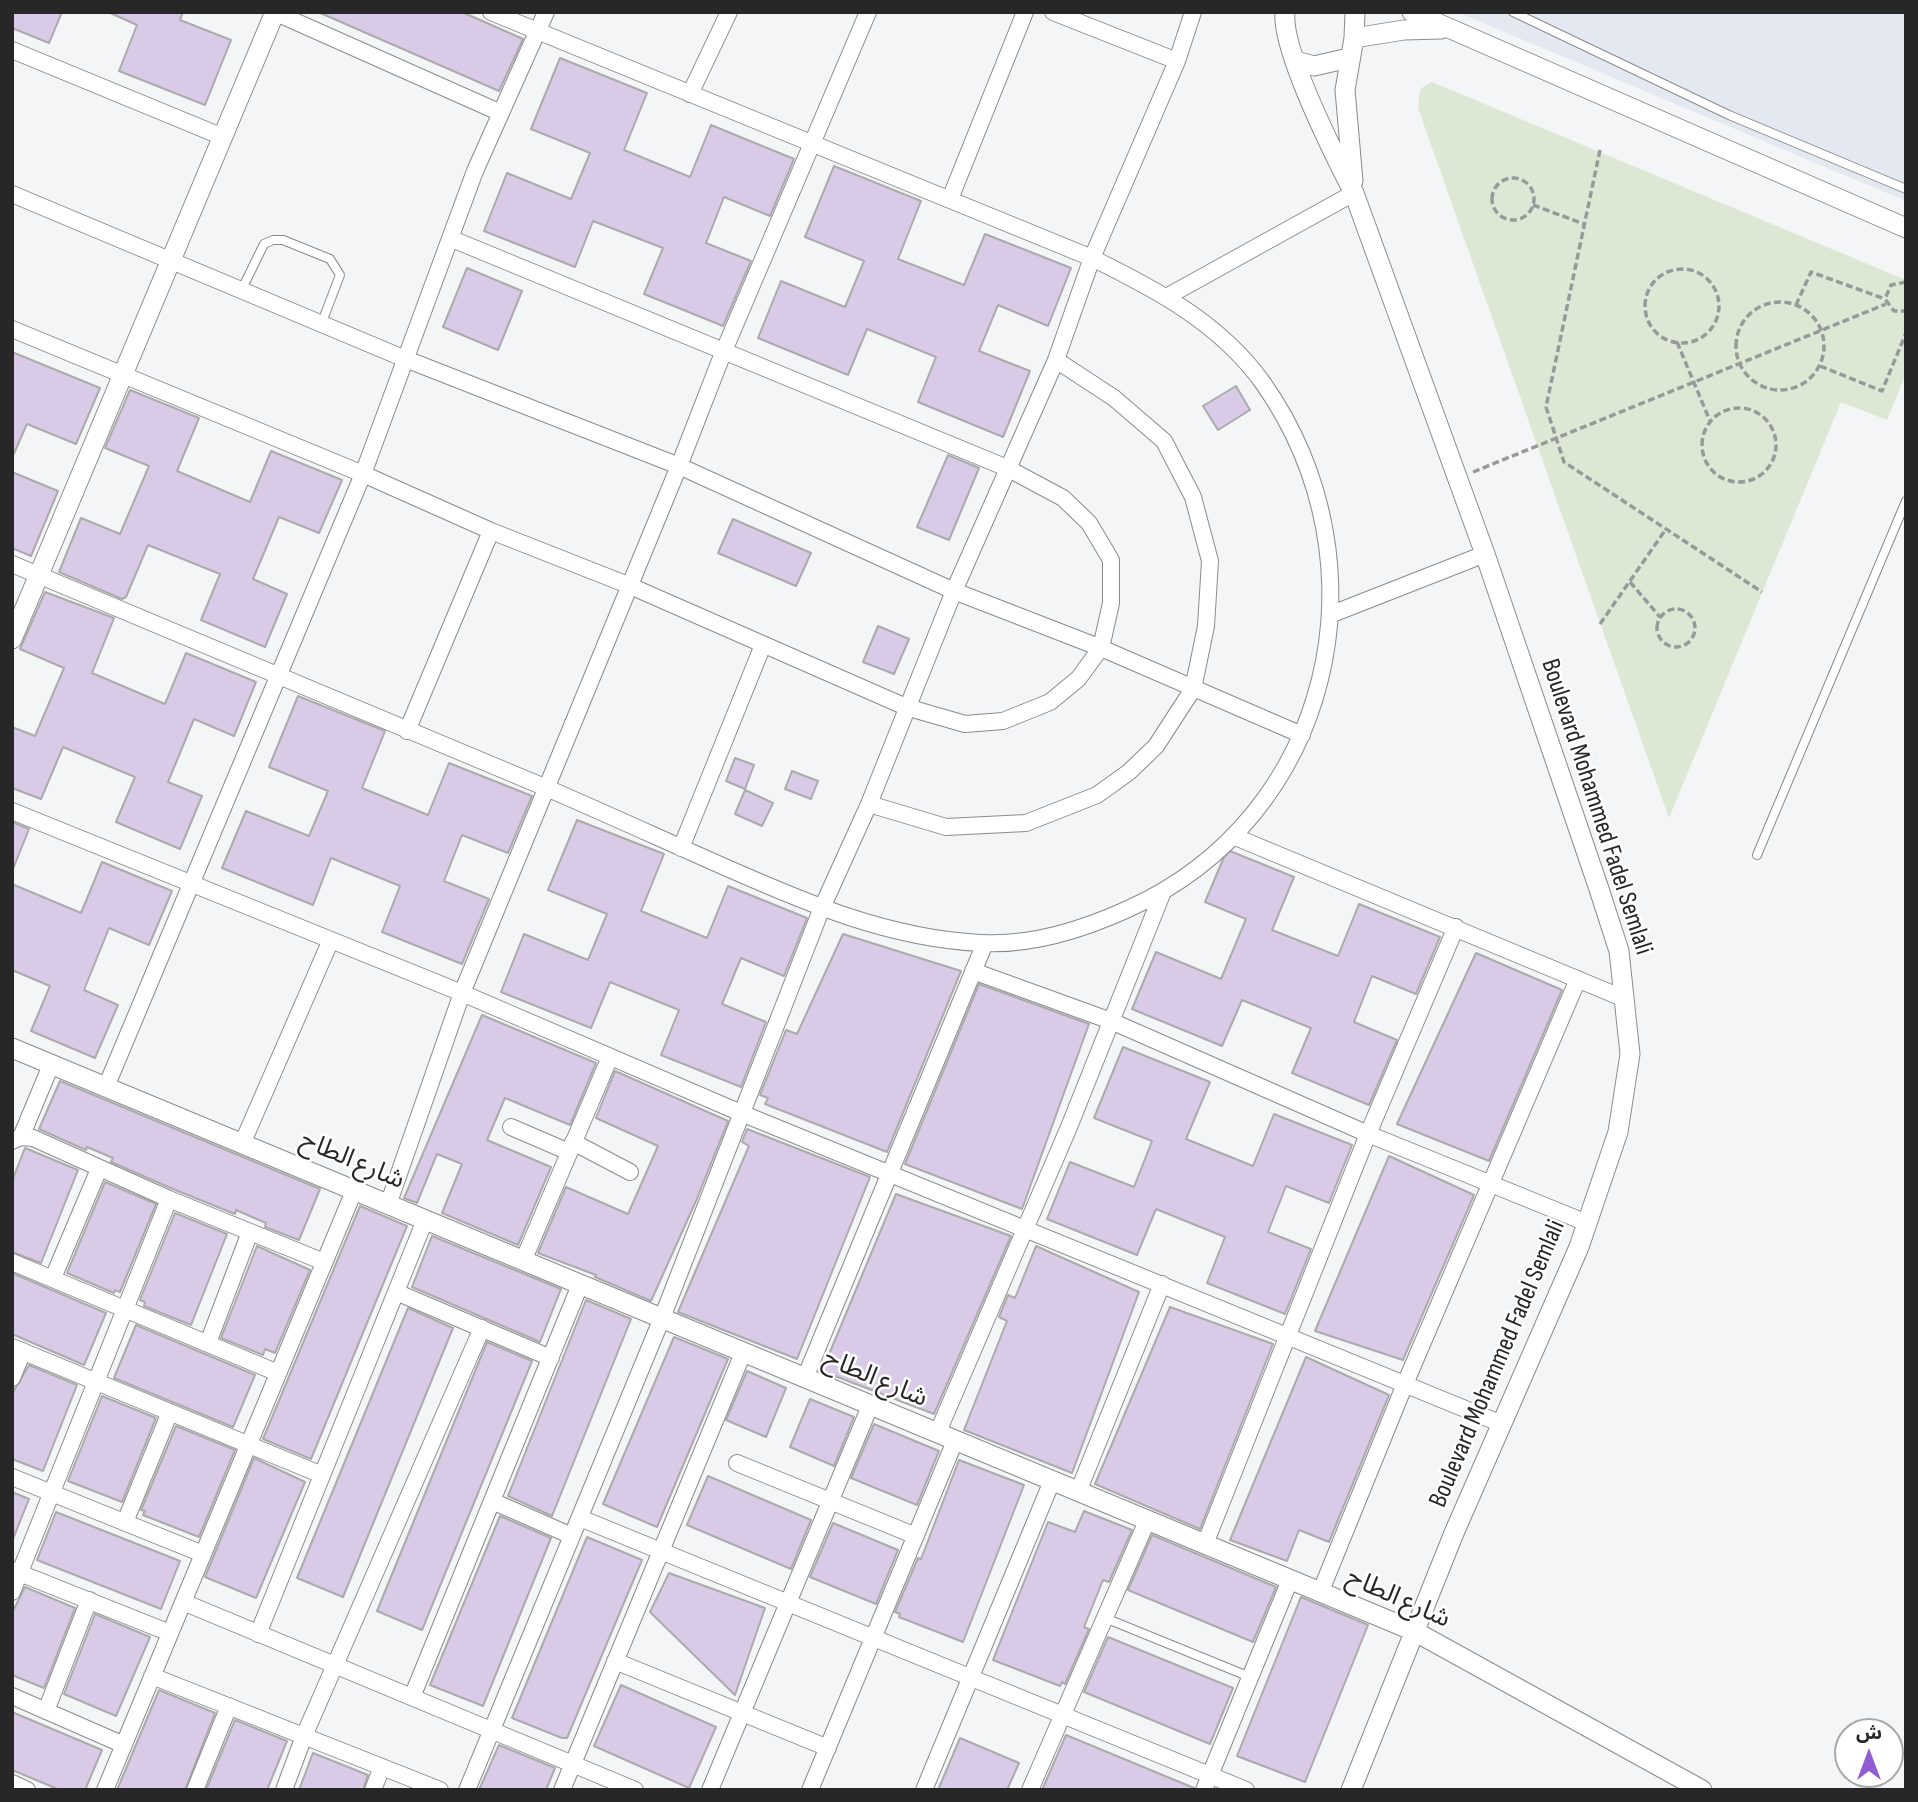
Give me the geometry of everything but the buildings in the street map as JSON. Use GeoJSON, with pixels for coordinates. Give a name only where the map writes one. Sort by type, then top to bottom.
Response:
{"type":"FeatureCollection","features":[{"type":"Feature","properties":{"kind":"street"},"geometry":{"type":"LineString","coordinates":[[12,639],[274,12],[501,113]]}},
{"type":"Feature","properties":{"kind":"street"},"geometry":{"type":"LineString","coordinates":[[12,564],[545,788],[821,910],[904,935],[985,943],[1040,938],[1093,925],[1162,894],[1233,836],[1272,789],[1302,735],[1322,676],[1332,614],[1330,552],[1318,491],[1294,433],[1261,380],[1218,334],[1168,296],[1092,258],[491,12]]}},
{"type":"Feature","properties":{"kind":"street"},"geometry":{"type":"LineString","coordinates":[[106,1087],[363,474],[403,358],[452,239],[475,171],[546,12]]}},
{"type":"Feature","properties":{"kind":"street"},"geometry":{"type":"LineString","coordinates":[[690,94],[729,12]]}},
{"type":"Feature","properties":{"kind":"street"},"geometry":{"type":"LineString","coordinates":[[388,1205],[462,993],[723,353],[868,12]]}},
{"type":"Feature","properties":{"kind":"street"},"geometry":{"type":"LineString","coordinates":[[950,199],[1026,12]]}},
{"type":"Feature","properties":{"kind":"street"},"geometry":{"type":"LineString","coordinates":[[1053,12],[1177,61]]}},
{"type":"Feature","properties":{"kind":"street"},"geometry":{"type":"LineString","coordinates":[[467,1790],[662,1318],[821,910],[869,804],[954,591],[1056,360],[1092,258],[1177,61],[1194,12]]}},
{"type":"Feature","properties":{"kind":"street","name":"Boulevard Mohammed Fadel Semlali"},"geometry":{"type":"LineString","coordinates":[[1285,12],[1288,40],[1326,137],[1354,193],[1485,554],[1615,939],[1625,999],[1630,1054],[1619,1132],[1587,1223],[1350,1790]]}},
{"type":"Feature","properties":{"kind":"street","name":"Boulevard Mohammed Fadel Semlali"},"geometry":{"type":"LineString","coordinates":[[1354,12],[1354,38],[1345,90],[1354,193]]}},
{"type":"Feature","properties":{"kind":"street"},"geometry":{"type":"LineString","coordinates":[[1412,12],[1906,228]]}},
{"type":"Feature","properties":{"kind":"street"},"geometry":{"type":"LineString","coordinates":[[1354,38],[1416,29],[1459,31]]}},
{"type":"Feature","properties":{"kind":"street"},"geometry":{"type":"LineString","coordinates":[[12,50],[223,137]]}},
{"type":"Feature","properties":{"kind":"street"},"geometry":{"type":"LineString","coordinates":[[1296,61],[1314,66],[1349,58]]}},
{"type":"Feature","properties":{"kind":"street"},"geometry":{"type":"LineString","coordinates":[[1168,296],[1354,193]]}},
{"type":"Feature","properties":{"kind":"street"},"geometry":{"type":"LineString","coordinates":[[12,194],[403,358],[679,466],[954,591],[1101,648],[1302,735]]}},
{"type":"Feature","properties":{"kind":"street"},"geometry":{"type":"LineString","coordinates":[[12,329],[363,474],[491,531],[628,585],[906,707],[965,724],[1003,721],[1049,702],[1078,679],[1101,648],[1111,603],[1111,561],[1089,523],[1063,498],[1007,468],[452,239]]}},
{"type":"Feature","properties":{"kind":"street"},"geometry":{"type":"LineString","coordinates":[[869,804],[946,827],[1026,823],[1097,795],[1129,772],[1156,746],[1193,688],[1206,626],[1210,561],[1193,497],[1164,441],[1114,397],[1056,360]]}},
{"type":"Feature","properties":{"kind":"street"},"geometry":{"type":"LineString","coordinates":[[407,731],[491,531]]}},
{"type":"Feature","properties":{"kind":"street"},"geometry":{"type":"LineString","coordinates":[[1332,614],[1485,554]]}},
{"type":"Feature","properties":{"kind":"street"},"geometry":{"type":"LineString","coordinates":[[681,848],[763,645]]}},
{"type":"Feature","properties":{"kind":"street"},"geometry":{"type":"LineString","coordinates":[[12,811],[330,942],[462,993],[741,1113],[1026,1227],[1502,1424]]}},
{"type":"Feature","properties":{"kind":"street"},"geometry":{"type":"LineString","coordinates":[[1233,836],[1625,999]]}},
{"type":"Feature","properties":{"kind":"street"},"geometry":{"type":"LineString","coordinates":[[810,1790],[916,1536],[946,1438],[1026,1227],[1162,894]]}},
{"type":"Feature","properties":{"kind":"street"},"geometry":{"type":"LineString","coordinates":[[1205,1544],[1368,1134],[1456,927]]}},
{"type":"Feature","properties":{"kind":"street"},"geometry":{"type":"LineString","coordinates":[[242,1144],[330,942]]}},
{"type":"Feature","properties":{"kind":"street"},"geometry":{"type":"LineString","coordinates":[[805,1378],[985,943]]}},
{"type":"Feature","properties":{"kind":"street"},"geometry":{"type":"LineString","coordinates":[[973,971],[1111,1021],[1368,1134],[1587,1223]]}},
{"type":"Feature","properties":{"kind":"street"},"geometry":{"type":"LineString","coordinates":[[1320,1593],[1405,1384],[1578,979]]}},
{"type":"Feature","properties":{"kind":"street","name":"شارع الطاح"},"geometry":{"type":"LineString","coordinates":[[12,1048],[1414,1632],[1702,1790]]}},
{"type":"Feature","properties":{"kind":"street"},"geometry":{"type":"LineString","coordinates":[[523,1261],[610,1057]]}},
{"type":"Feature","properties":{"kind":"street"},"geometry":{"type":"LineString","coordinates":[[51,1065],[17,1139],[33,1138],[169,1199],[324,1262]]}},
{"type":"Feature","properties":{"kind":"street"},"geometry":{"type":"LineString","coordinates":[[510,1127],[571,1147],[629,1172]]}},
{"type":"Feature","properties":{"kind":"street"},"geometry":{"type":"LineString","coordinates":[[53,1278],[99,1169]]}},
{"type":"Feature","properties":{"kind":"street"},"geometry":{"type":"LineString","coordinates":[[105,1790],[354,1191]]}},
{"type":"Feature","properties":{"kind":"street"},"geometry":{"type":"LineString","coordinates":[[12,1592],[16,1572],[52,1493],[169,1199]]}},
{"type":"Feature","properties":{"kind":"street"},"geometry":{"type":"LineString","coordinates":[[258,1634],[425,1220]]}},
{"type":"Feature","properties":{"kind":"street"},"geometry":{"type":"LineString","coordinates":[[208,1343],[250,1232]]}},
{"type":"Feature","properties":{"kind":"street"},"geometry":{"type":"LineString","coordinates":[[12,1262],[278,1373]]}},
{"type":"Feature","properties":{"kind":"street"},"geometry":{"type":"LineString","coordinates":[[1077,1492],[1162,1284]]}},
{"type":"Feature","properties":{"kind":"street"},"geometry":{"type":"LineString","coordinates":[[412,1697],[580,1285]]}},
{"type":"Feature","properties":{"kind":"street"},"geometry":{"type":"LineString","coordinates":[[396,1292],[551,1358]]}},
{"type":"Feature","properties":{"kind":"street"},"geometry":{"type":"LineString","coordinates":[[284,1790],[304,1736],[482,1328]]}},
{"type":"Feature","properties":{"kind":"street"},"geometry":{"type":"LineString","coordinates":[[12,1378],[18,1349],[322,1475]]}},
{"type":"Feature","properties":{"kind":"street"},"geometry":{"type":"LineString","coordinates":[[562,1790],[743,1353]]}},
{"type":"Feature","properties":{"kind":"street"},"geometry":{"type":"LineString","coordinates":[[710,1790],[870,1406]]}},
{"type":"Feature","properties":{"kind":"street"},"geometry":{"type":"LineString","coordinates":[[125,1522],[170,1412]]}},
{"type":"Feature","properties":{"kind":"street"},"geometry":{"type":"LineString","coordinates":[[737,1463],[916,1536]]}},
{"type":"Feature","properties":{"kind":"street"},"geometry":{"type":"LineString","coordinates":[[12,1477],[203,1554]]}},
{"type":"Feature","properties":{"kind":"street"},"geometry":{"type":"LineString","coordinates":[[924,1790],[1052,1482]]}},
{"type":"Feature","properties":{"kind":"street"},"geometry":{"type":"LineString","coordinates":[[492,1501],[572,1536]]}},
{"type":"Feature","properties":{"kind":"street"},"geometry":{"type":"LineString","coordinates":[[580,1518],[1063,1715],[1207,1782],[1246,1790]]}},
{"type":"Feature","properties":{"kind":"street"},"geometry":{"type":"LineString","coordinates":[[1030,1790],[1147,1521]]}},
{"type":"Feature","properties":{"kind":"street"},"geometry":{"type":"LineString","coordinates":[[16,1572],[170,1633]]}},
{"type":"Feature","properties":{"kind":"street"},"geometry":{"type":"LineString","coordinates":[[1207,1782],[1290,1580]]}},
{"type":"Feature","properties":{"kind":"street"},"geometry":{"type":"LineString","coordinates":[[46,1711],[89,1601]]}},
{"type":"Feature","properties":{"kind":"street"},"geometry":{"type":"LineString","coordinates":[[183,1602],[635,1790]]}},
{"type":"Feature","properties":{"kind":"street"},"geometry":{"type":"LineString","coordinates":[[615,1661],[828,1748]]}},
{"type":"Feature","properties":{"kind":"street"},"geometry":{"type":"LineString","coordinates":[[152,1676],[440,1790]]}},
{"type":"Feature","properties":{"kind":"street"},"geometry":{"type":"LineString","coordinates":[[12,1696],[124,1745]]}},
{"type":"Feature","properties":{"kind":"street"},"geometry":{"type":"LineString","coordinates":[[195,1790],[229,1706]]}},
{"type":"Feature","properties":{"kind":"street"},"geometry":{"type":"LineString","coordinates":[[373,1790],[382,1767]]}},
{"type":"Feature","properties":{"kind":"street"},"geometry":{"type":"LineString","coordinates":[[12,1783],[27,1790]]}},
{"type":"Feature","properties":{"kind":"lane"},"geometry":{"type":"LineString","coordinates":[[1513,12],[1729,115],[1906,189]]}},
{"type":"Feature","properties":{"kind":"lane"},"geometry":{"type":"LineString","coordinates":[[242,289],[264,244],[273,240],[283,240],[330,259],[340,275],[322,322]]}},
{"type":"Feature","properties":{"kind":"lane"},"geometry":{"type":"LineString","coordinates":[[1758,855],[1906,502]]}},
{"type":"Feature","properties":{"kind":"lane"},"geometry":{"type":"LineString","coordinates":[[1105,1618],[1250,1677]]}},
{"type":"Feature","properties":{"kind":"path"},"geometry":{"type":"LineString","coordinates":[[1600,150],[1546,407],[1564,462],[1762,592]]}},
{"type":"Feature","properties":{"kind":"path"},"geometry":{"type":"LineString","coordinates":[[1520,179],[1531,188],[1533,205],[1524,218],[1510,221],[1497,214],[1492,194],[1500,182],[1520,179]]}},
{"type":"Feature","properties":{"kind":"path"},"geometry":{"type":"LineString","coordinates":[[1533,205],[1584,224]]}},
{"type":"Feature","properties":{"kind":"path"},"geometry":{"type":"LineString","coordinates":[[1677,342],[1698,340],[1707,333],[1719,313],[1716,289],[1708,279],[1685,269],[1673,270],[1652,284],[1645,308],[1654,330],[1677,342],[1710,422]]}},
{"type":"Feature","properties":{"kind":"path"},"geometry":{"type":"LineString","coordinates":[[1796,305],[1811,272],[1886,302],[1894,311],[1906,312]]}},
{"type":"Feature","properties":{"kind":"path"},"geometry":{"type":"LineString","coordinates":[[1457,478],[1821,331],[1886,302],[1891,285],[1906,282]]}},
{"type":"Feature","properties":{"kind":"path"},"geometry":{"type":"LineString","coordinates":[[1777,302],[1796,305],[1806,310],[1821,331],[1824,351],[1820,366],[1811,378],[1798,387],[1785,391],[1757,385],[1739,364],[1736,337],[1750,313],[1777,302]]}},
{"type":"Feature","properties":{"kind":"path"},"geometry":{"type":"LineString","coordinates":[[1820,366],[1882,391],[1906,334]]}},
{"type":"Feature","properties":{"kind":"path"},"geometry":{"type":"LineString","coordinates":[[1729,410],[1754,411],[1772,429],[1776,440],[1771,463],[1754,479],[1742,482],[1720,477],[1704,459],[1703,435],[1710,422],[1729,410]]}},
{"type":"Feature","properties":{"kind":"path"},"geometry":{"type":"LineString","coordinates":[[1600,624],[1666,529]]}},
{"type":"Feature","properties":{"kind":"path"},"geometry":{"type":"LineString","coordinates":[[1630,582],[1660,617]]}},
{"type":"Feature","properties":{"kind":"path"},"geometry":{"type":"LineString","coordinates":[[1670,610],[1688,613],[1694,623],[1691,640],[1674,647],[1662,642],[1657,630],[1660,617],[1670,610]]}},
{"type":"Feature","properties":{"kind":"shaded area"},"geometry":{"type":"Polygon","coordinates":[[[1457,12],[1906,12],[1906,201],[1457,12]]]}},
{"type":"Feature","properties":{"kind":"green space"},"geometry":{"type":"Polygon","coordinates":[[[1432,82],[1906,280],[1906,374],[1887,420],[1841,402],[1669,818],[1418,108],[1420,89],[1432,82]]]}}]}
